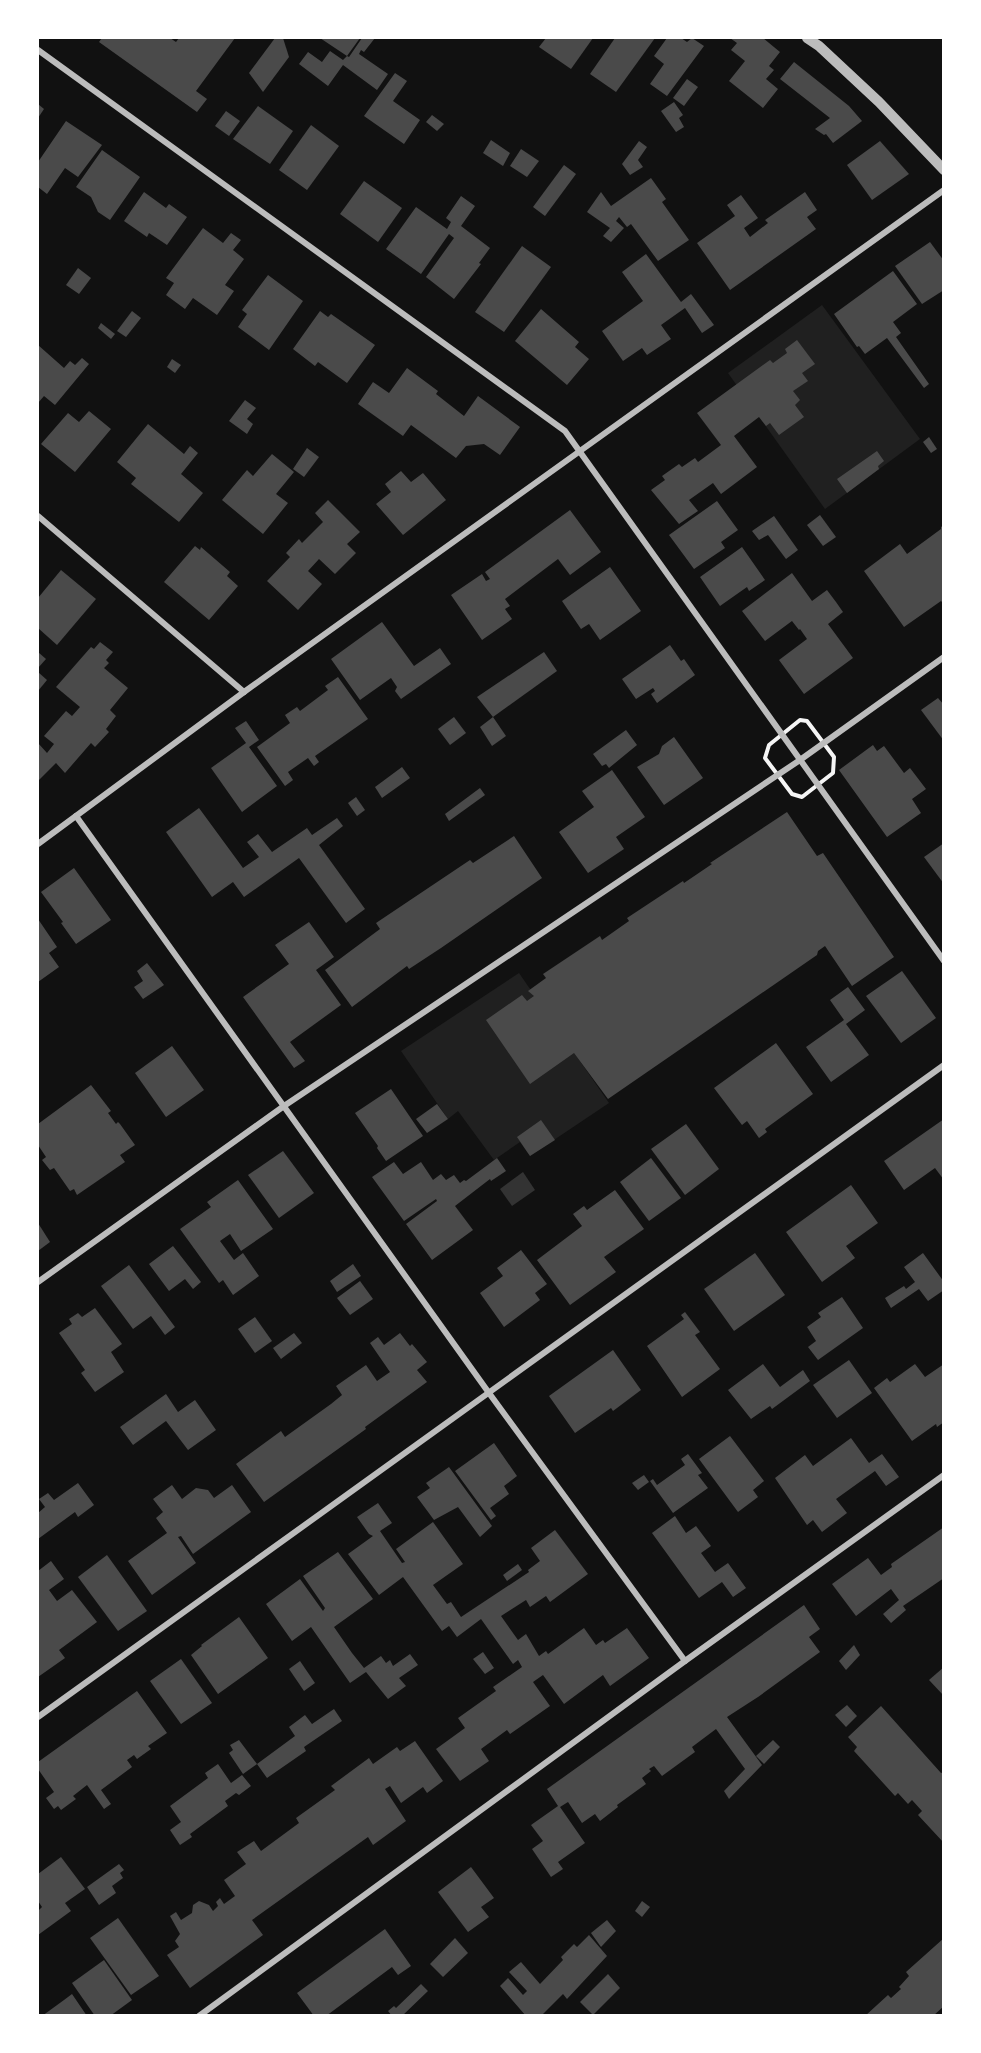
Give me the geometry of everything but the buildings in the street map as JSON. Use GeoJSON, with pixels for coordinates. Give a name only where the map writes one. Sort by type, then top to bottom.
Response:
{"type":"FeatureCollection","features":[{"type":"Feature","properties":{"kind":"street"},"geometry":{"type":"LineString","coordinates":[[807,38],[819,46],[879,102],[944,170]]}},
{"type":"Feature","properties":{"kind":"street"},"geometry":{"type":"LineString","coordinates":[[38,50],[565,431],[944,961]]}},
{"type":"Feature","properties":{"kind":"street"},"geometry":{"type":"LineString","coordinates":[[38,844],[244,692],[944,190]]}},
{"type":"Feature","properties":{"kind":"street"},"geometry":{"type":"LineString","coordinates":[[38,516],[244,692]]}},
{"type":"Feature","properties":{"kind":"street"},"geometry":{"type":"LineString","coordinates":[[38,1282],[284,1106],[800,760],[944,657]]}},
{"type":"Feature","properties":{"kind":"street"},"geometry":{"type":"LineString","coordinates":[[76,816],[489,1393],[686,1661]]}},
{"type":"Feature","properties":{"kind":"street"},"geometry":{"type":"LineString","coordinates":[[38,1717],[944,1065]]}},
{"type":"Feature","properties":{"kind":"street"},"geometry":{"type":"LineString","coordinates":[[199,2016],[944,1475]]}},
{"type":"Feature","properties":{"kind":"shaded area"},"geometry":{"type":"Polygon","coordinates":[[[822,305],[920,439],[825,509],[728,373],[822,305]]]}},
{"type":"Feature","properties":{"kind":"shaded area"},"geometry":{"type":"Polygon","coordinates":[[[519,973],[609,1103],[530,1156],[520,1142],[494,1160],[458,1111],[448,1119],[401,1051],[519,973]]]}},
{"type":"Feature","properties":{"kind":"shaded area"},"geometry":{"type":"Polygon","coordinates":[[[523,1172],[535,1190],[512,1206],[500,1189],[523,1172]]]}}]}
